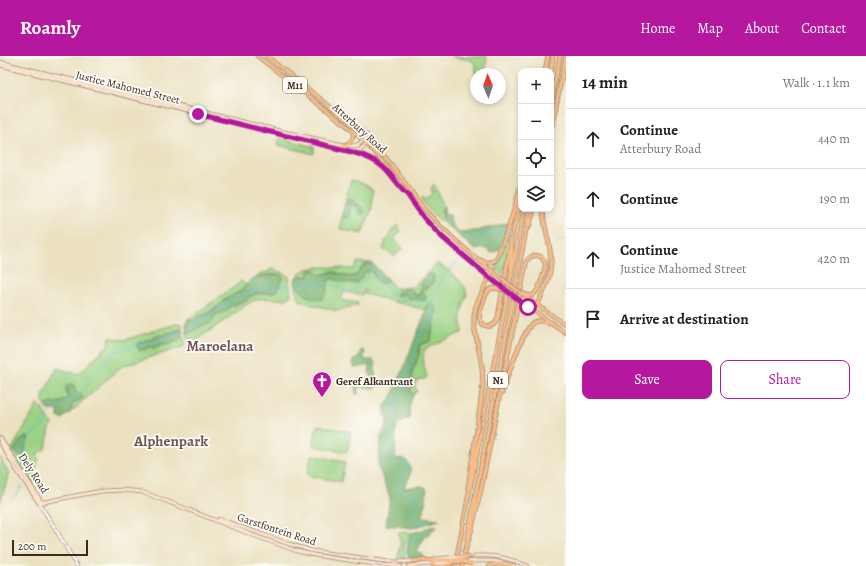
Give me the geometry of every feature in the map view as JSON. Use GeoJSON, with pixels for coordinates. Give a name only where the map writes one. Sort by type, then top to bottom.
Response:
{"type":"FeatureCollection","features":[{"type":"Feature","properties":{"kind":"highway"},"geometry":{"type":"LineString","coordinates":[[546,68],[548,56]]}},
{"type":"Feature","properties":{"kind":"highway"},"geometry":{"type":"LineString","coordinates":[[552,68],[554,56]]}},
{"type":"Feature","properties":{"kind":"highway"},"geometry":{"type":"LineString","coordinates":[[554,87],[560,56]]}},
{"type":"Feature","properties":{"kind":"highway"},"geometry":{"type":"LineString","coordinates":[[554,115],[566,56]]}},
{"type":"Feature","properties":{"kind":"highway"},"geometry":{"type":"LineString","coordinates":[[475,258],[482,261],[495,261],[509,227],[518,196]]}},
{"type":"Feature","properties":{"kind":"highway"},"geometry":{"type":"LineString","coordinates":[[506,290],[503,290],[498,289],[492,288],[489,290],[482,306],[479,318],[484,325],[493,325],[498,317],[503,290],[513,231],[518,210]]}},
{"type":"Feature","properties":{"kind":"highway"},"geometry":{"type":"LineString","coordinates":[[511,277],[512,250],[518,212]]}},
{"type":"Feature","properties":{"kind":"highway","name":"N1"},"geometry":{"type":"LineString","coordinates":[[455,566],[523,212]]}},
{"type":"Feature","properties":{"kind":"highway","name":"N1"},"geometry":{"type":"LineString","coordinates":[[462,566],[529,212]]}},
{"type":"Feature","properties":{"kind":"highway"},"geometry":{"type":"LineString","coordinates":[[522,254],[533,212]]}},
{"type":"Feature","properties":{"kind":"highway"},"geometry":{"type":"LineString","coordinates":[[526,306],[531,307],[537,305],[551,267],[543,212]]}},
{"type":"Feature","properties":{"kind":"highway"},"geometry":{"type":"LineString","coordinates":[[465,550],[470,538],[475,516],[526,263],[531,256],[539,256],[543,259],[545,269],[536,292],[533,295],[528,296],[521,293]]}},
{"type":"Feature","properties":{"kind":"highway"},"geometry":{"type":"LineString","coordinates":[[468,499],[469,479],[482,385],[482,366],[474,326],[474,316],[476,306],[489,277],[493,272]]}},
{"type":"Feature","properties":{"kind":"highway"},"geometry":{"type":"LineString","coordinates":[[498,404],[512,366],[530,325],[538,320],[552,323]]}},
{"type":"Feature","properties":{"kind":"highway"},"geometry":{"type":"LineString","coordinates":[[445,562],[471,556]]}},
{"type":"Feature","properties":{"kind":"highway"},"geometry":{"type":"LineString","coordinates":[[413,561],[451,562],[456,560],[473,565]]}},
{"type":"Feature","properties":{"kind":"highway"},"geometry":{"type":"LineString","coordinates":[[489,566],[500,564],[511,566]]}},
{"type":"Feature","properties":{"kind":"main road","name":"Atterbury Road"},"geometry":{"type":"LineString","coordinates":[[257,56],[342,121],[364,140],[387,167],[424,218],[442,237],[526,306],[566,333]]}},
{"type":"Feature","properties":{"kind":"main road","name":"Atterbury Road"},"geometry":{"type":"LineString","coordinates":[[266,56],[367,136],[388,160],[425,210],[439,225],[475,258],[521,293]]}},
{"type":"Feature","properties":{"kind":"main road","name":"Justice Mahomed Street"},"geometry":{"type":"LineString","coordinates":[[0,64],[344,145],[357,146],[364,140]]}},
{"type":"Feature","properties":{"kind":"main road","name":"Justice Mahomed Street"},"geometry":{"type":"LineString","coordinates":[[0,64],[352,152]]}},
{"type":"Feature","properties":{"kind":"main road"},"geometry":{"type":"LineString","coordinates":[[344,145],[350,143],[352,140],[353,131]]}},
{"type":"Feature","properties":{"kind":"main road"},"geometry":{"type":"LineString","coordinates":[[364,140],[367,136]]}},
{"type":"Feature","properties":{"kind":"main road"},"geometry":{"type":"LineString","coordinates":[[352,152],[360,150],[370,140]]}},
{"type":"Feature","properties":{"kind":"main road"},"geometry":{"type":"LineString","coordinates":[[352,152],[361,154],[384,168],[407,194]]}},
{"type":"Feature","properties":{"kind":"main road"},"geometry":{"type":"LineString","coordinates":[[528,296],[537,305],[566,325]]}},
{"type":"Feature","properties":{"kind":"main road","name":"Dely Road"},"geometry":{"type":"LineString","coordinates":[[0,438],[41,503]]}},
{"type":"Feature","properties":{"kind":"main road","name":"Dely Road"},"geometry":{"type":"LineString","coordinates":[[0,442],[16,469],[41,503]]}},
{"type":"Feature","properties":{"kind":"main road"},"geometry":{"type":"LineString","coordinates":[[14,460],[16,469],[25,476]]}},
{"type":"Feature","properties":{"kind":"main road","name":"Garstfontein Road"},"geometry":{"type":"LineString","coordinates":[[41,503],[89,493],[122,490],[142,492],[297,551],[382,565],[401,566]]}},
{"type":"Feature","properties":{"kind":"main road","name":"Garstfontein Road"},"geometry":{"type":"LineString","coordinates":[[189,510],[288,544],[313,551],[397,562],[413,561]]}},
{"type":"Feature","properties":{"kind":"main road"},"geometry":{"type":"LineString","coordinates":[[408,566],[434,565],[476,556],[498,557],[528,566]]}},
{"type":"Feature","properties":{"kind":"main road"},"geometry":{"type":"LineString","coordinates":[[451,562],[490,560],[514,566]]}},
{"type":"Feature","properties":{"kind":"street","name":"Dely Road"},"geometry":{"type":"LineString","coordinates":[[41,503],[77,566]]}},
{"type":"Feature","properties":{"kind":"green space"},"geometry":{"type":"Polygon","coordinates":[[[452,56],[487,56],[486,68],[476,68],[476,65],[471,60],[452,56]]]}},
{"type":"Feature","properties":{"kind":"green space"},"geometry":{"type":"Polygon","coordinates":[[[280,138],[314,147],[314,154],[278,145],[280,138]]]}},
{"type":"Feature","properties":{"kind":"green space"},"geometry":{"type":"Polygon","coordinates":[[[351,180],[365,185],[373,191],[372,208],[362,234],[340,229],[342,216],[348,218],[350,215],[349,212],[351,206],[357,206],[358,210],[364,212],[363,209],[350,198],[351,204],[345,202],[351,180]]]}},
{"type":"Feature","properties":{"kind":"green space"},"geometry":{"type":"Polygon","coordinates":[[[434,184],[444,207],[442,209],[444,221],[448,223],[450,228],[430,211],[422,198],[429,197],[433,192],[431,191],[431,188],[434,184]]]}},
{"type":"Feature","properties":{"kind":"green space"},"geometry":{"type":"Polygon","coordinates":[[[350,198],[364,209],[363,214],[360,214],[357,206],[353,205],[351,206],[349,212],[350,217],[348,218],[342,216],[345,202],[351,204],[348,200],[350,198]]]}},
{"type":"Feature","properties":{"kind":"green space"},"geometry":{"type":"Polygon","coordinates":[[[444,207],[444,214],[450,214],[453,225],[462,233],[508,223],[507,230],[499,250],[492,253],[485,248],[475,250],[450,228],[448,223],[443,219],[442,208],[444,207]]]}},
{"type":"Feature","properties":{"kind":"green space"},"geometry":{"type":"Polygon","coordinates":[[[397,225],[401,231],[394,239],[403,248],[395,256],[383,249],[386,240],[388,240],[392,230],[395,229],[397,225]]]}},
{"type":"Feature","properties":{"kind":"green space"},"geometry":{"type":"Polygon","coordinates":[[[509,234],[503,274],[497,270],[496,267],[509,234]]]}},
{"type":"Feature","properties":{"kind":"green space"},"geometry":{"type":"Polygon","coordinates":[[[357,262],[373,264],[367,264],[362,267],[356,275],[353,276],[347,276],[334,272],[319,275],[316,271],[308,277],[300,276],[296,278],[304,270],[310,268],[322,267],[351,269],[355,267],[357,262]]]}},
{"type":"Feature","properties":{"kind":"green space"},"geometry":{"type":"Polygon","coordinates":[[[366,264],[373,264],[387,279],[384,284],[377,281],[372,271],[366,272],[357,282],[354,283],[331,279],[328,281],[327,292],[322,299],[315,299],[307,296],[296,286],[296,278],[300,276],[308,277],[310,270],[315,270],[319,275],[332,272],[352,277],[357,275],[366,264]]]}},
{"type":"Feature","properties":{"kind":"green space"},"geometry":{"type":"Polygon","coordinates":[[[436,264],[445,268],[456,277],[462,283],[466,292],[461,318],[463,332],[425,349],[423,359],[427,376],[425,379],[417,380],[415,385],[417,391],[414,394],[410,392],[413,382],[412,372],[420,349],[419,345],[431,341],[437,311],[436,307],[426,308],[426,310],[364,294],[366,290],[364,290],[362,295],[344,292],[341,300],[358,303],[358,305],[337,311],[302,302],[297,296],[296,286],[307,296],[327,289],[328,281],[331,279],[357,283],[367,271],[372,271],[375,278],[387,281],[387,279],[395,288],[413,287],[436,264]],[[434,277],[421,289],[420,294],[418,295],[414,295],[411,290],[407,289],[398,291],[397,295],[405,294],[411,299],[423,301],[426,298],[423,292],[425,288],[433,283],[434,277]]]}},
{"type":"Feature","properties":{"kind":"green space"},"geometry":{"type":"Polygon","coordinates":[[[270,269],[282,272],[289,277],[291,295],[286,299],[265,298],[252,301],[191,344],[189,343],[187,333],[204,325],[210,324],[215,315],[230,306],[245,302],[247,298],[256,294],[274,293],[282,278],[281,275],[275,274],[256,277],[262,273],[268,272],[270,269]]]}},
{"type":"Feature","properties":{"kind":"green space"},"geometry":{"type":"Polygon","coordinates":[[[279,274],[283,278],[276,292],[256,294],[251,296],[245,302],[238,303],[234,306],[231,305],[227,311],[215,315],[211,323],[205,324],[190,333],[187,333],[186,323],[188,319],[193,321],[201,315],[203,316],[211,312],[223,301],[241,290],[250,281],[256,278],[279,274]]]}},
{"type":"Feature","properties":{"kind":"green space"},"geometry":{"type":"Polygon","coordinates":[[[428,274],[433,274],[434,278],[432,283],[423,292],[426,298],[425,300],[411,299],[405,294],[397,295],[397,291],[410,289],[416,296],[419,295],[423,281],[428,274]]]}},
{"type":"Feature","properties":{"kind":"green space"},"geometry":{"type":"Polygon","coordinates":[[[241,281],[246,285],[242,291],[224,300],[220,305],[205,315],[199,316],[193,321],[188,319],[237,285],[241,281]]]}},
{"type":"Feature","properties":{"kind":"green space"},"geometry":{"type":"Polygon","coordinates":[[[431,303],[435,306],[436,311],[431,341],[419,345],[419,355],[412,372],[413,382],[410,392],[414,394],[411,399],[409,412],[410,418],[396,425],[395,458],[405,459],[410,467],[411,471],[409,477],[403,488],[422,486],[426,488],[427,492],[423,517],[439,520],[412,528],[386,525],[390,497],[378,466],[381,437],[386,426],[387,418],[385,414],[385,406],[391,398],[403,370],[426,311],[426,305],[431,303]]]}},
{"type":"Feature","properties":{"kind":"green space"},"geometry":{"type":"Polygon","coordinates":[[[179,323],[182,324],[182,329],[165,336],[160,335],[137,345],[139,350],[150,347],[154,348],[162,344],[173,344],[174,340],[179,340],[180,338],[184,337],[185,345],[183,347],[122,366],[71,412],[72,405],[82,399],[83,396],[76,391],[75,387],[66,390],[68,398],[62,402],[48,404],[46,407],[43,401],[43,395],[57,368],[78,374],[105,348],[107,348],[110,337],[124,340],[179,323]]]}},
{"type":"Feature","properties":{"kind":"green space"},"geometry":{"type":"Polygon","coordinates":[[[182,329],[184,337],[177,341],[174,340],[173,344],[162,344],[155,348],[150,347],[140,351],[137,347],[137,344],[150,340],[153,336],[165,336],[167,332],[170,333],[182,329]]]}},
{"type":"Feature","properties":{"kind":"green space"},"geometry":{"type":"Polygon","coordinates":[[[361,350],[365,352],[364,360],[373,360],[376,363],[375,371],[377,385],[375,388],[361,387],[357,395],[356,383],[359,382],[368,384],[371,377],[369,371],[370,365],[355,368],[353,363],[354,360],[359,357],[361,350]]]}},
{"type":"Feature","properties":{"kind":"green space"},"geometry":{"type":"Polygon","coordinates":[[[69,384],[74,385],[76,391],[83,396],[73,403],[71,412],[62,419],[58,417],[58,411],[47,410],[46,407],[48,404],[62,402],[68,398],[66,387],[69,384]]]}},
{"type":"Feature","properties":{"kind":"green space"},"geometry":{"type":"Polygon","coordinates":[[[38,404],[52,424],[45,450],[41,450],[37,456],[39,459],[33,484],[11,450],[38,404]]]}},
{"type":"Feature","properties":{"kind":"green space"},"geometry":{"type":"Polygon","coordinates":[[[317,425],[351,432],[347,452],[313,446],[317,425]]]}},
{"type":"Feature","properties":{"kind":"green space"},"geometry":{"type":"Polygon","coordinates":[[[27,436],[29,438],[25,447],[25,452],[28,464],[24,465],[21,458],[14,450],[20,441],[27,436]]]}},
{"type":"Feature","properties":{"kind":"green space"},"geometry":{"type":"Polygon","coordinates":[[[311,455],[345,462],[341,482],[307,475],[311,455]]]}},
{"type":"Feature","properties":{"kind":"green space"},"geometry":{"type":"Polygon","coordinates":[[[0,457],[9,473],[0,503],[0,457]]]}},
{"type":"Feature","properties":{"kind":"green space"},"geometry":{"type":"Polygon","coordinates":[[[436,525],[438,526],[426,537],[418,548],[417,552],[422,554],[423,557],[409,558],[408,547],[411,533],[436,525]]]}},
{"type":"Feature","properties":{"kind":"green space"},"geometry":{"type":"Polygon","coordinates":[[[399,532],[411,533],[410,539],[407,540],[405,544],[405,558],[397,559],[400,546],[399,532]]]}},
{"type":"Feature","properties":{"kind":"waterway"},"geometry":{"type":"LineString","coordinates":[[466,241],[506,229]]}},
{"type":"Feature","properties":{"kind":"waterway"},"geometry":{"type":"LineString","coordinates":[[557,242],[566,239]]}},
{"type":"Feature","properties":{"kind":"waterway"},"geometry":{"type":"LineString","coordinates":[[298,285],[326,283],[349,291],[358,287],[372,269],[391,294],[404,299],[426,302],[433,301],[434,293],[444,277],[457,261]]}},
{"type":"Feature","properties":{"kind":"waterway"},"geometry":{"type":"LineString","coordinates":[[190,328],[239,296],[257,290],[288,285]]}},
{"type":"Feature","properties":{"kind":"waterway"},"geometry":{"type":"LineString","coordinates":[[408,557],[406,550],[408,541],[426,529],[425,523],[412,519],[412,511],[418,500],[418,496],[402,491],[399,485],[407,465],[405,462],[398,462],[394,460],[391,442],[395,420],[394,403],[398,400],[405,387],[405,380],[416,349],[420,331],[431,325],[433,301]]}},
{"type":"Feature","properties":{"kind":"waterway"},"geometry":{"type":"LineString","coordinates":[[49,413],[81,391],[115,351],[171,337],[180,332]]}},
{"type":"Feature","properties":{"kind":"waterway"},"geometry":{"type":"LineString","coordinates":[[22,463],[26,440],[29,436],[44,426],[47,416]]}},
{"type":"Feature","properties":{"kind":"waterway"},"geometry":{"type":"LineString","coordinates":[[11,499],[18,493],[22,485]]}},
{"type":"Feature","properties":{"kind":"place","name":"Geref Alkantrant"},"geometry":{"type":"Point","coordinates":[322,398]}},
{"type":"Feature","properties":{"kind":"district","name":"Maroelana"},"geometry":{"type":"Point","coordinates":[220,346]}},
{"type":"Feature","properties":{"kind":"district","name":"Alphenpark"},"geometry":{"type":"Point","coordinates":[171,441]}},
{"type":"Feature","properties":{"kind":"route"},"geometry":{"type":"LineString","coordinates":[[198,114],[361,154],[380,164],[407,194],[424,218],[442,237],[489,277],[528,307]]}}]}
